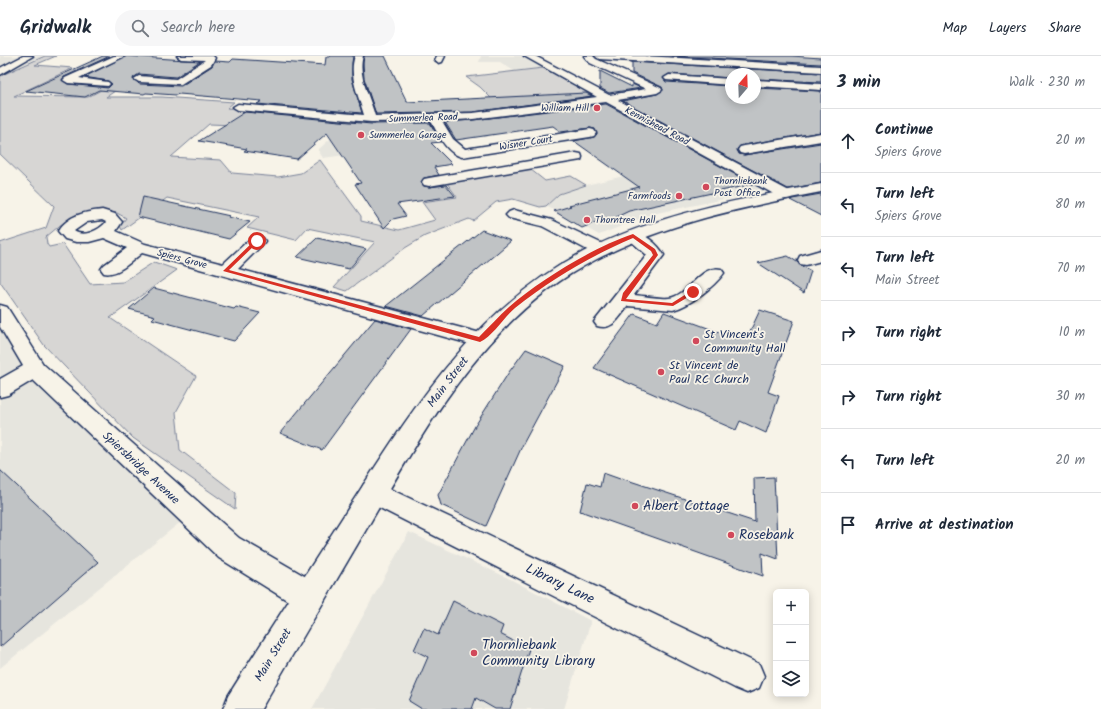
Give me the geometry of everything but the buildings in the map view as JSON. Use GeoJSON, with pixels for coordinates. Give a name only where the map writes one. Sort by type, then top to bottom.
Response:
{"type":"FeatureCollection","features":[{"type":"Feature","properties":{"kind":"street"},"geometry":{"type":"LineString","coordinates":[[0,72],[17,64],[29,56]]}},
{"type":"Feature","properties":{"kind":"street"},"geometry":{"type":"LineString","coordinates":[[105,84],[68,80],[121,56]]}},
{"type":"Feature","properties":{"kind":"street"},"geometry":{"type":"LineString","coordinates":[[181,56],[213,57]]}},
{"type":"Feature","properties":{"kind":"street"},"geometry":{"type":"LineString","coordinates":[[359,56],[356,62],[358,76],[372,119]]}},
{"type":"Feature","properties":{"kind":"street","name":"Kennishead Road"},"geometry":{"type":"LineString","coordinates":[[528,56],[786,195]]}},
{"type":"Feature","properties":{"kind":"street"},"geometry":{"type":"LineString","coordinates":[[588,56],[593,61],[684,58],[821,69]]}},
{"type":"Feature","properties":{"kind":"street"},"geometry":{"type":"LineString","coordinates":[[139,79],[178,82],[208,63],[213,57]]}},
{"type":"Feature","properties":{"kind":"street"},"geometry":{"type":"LineString","coordinates":[[601,61],[641,68]]}},
{"type":"Feature","properties":{"kind":"street"},"geometry":{"type":"LineString","coordinates":[[601,61],[624,75],[654,77]]}},
{"type":"Feature","properties":{"kind":"street"},"geometry":{"type":"LineString","coordinates":[[0,65],[17,64]]}},
{"type":"Feature","properties":{"kind":"street"},"geometry":{"type":"LineString","coordinates":[[786,67],[815,98]]}},
{"type":"Feature","properties":{"kind":"street","name":"Summerlea Road"},"geometry":{"type":"LineString","coordinates":[[238,107],[372,119],[435,118],[473,116],[606,99],[657,90],[624,75]]}},
{"type":"Feature","properties":{"kind":"street"},"geometry":{"type":"LineString","coordinates":[[669,78],[725,82]]}},
{"type":"Feature","properties":{"kind":"street"},"geometry":{"type":"LineString","coordinates":[[761,83],[821,87]]}},
{"type":"Feature","properties":{"kind":"street"},"geometry":{"type":"LineString","coordinates":[[435,118],[448,141],[483,172]]}},
{"type":"Feature","properties":{"kind":"street","name":"Wisner Court"},"geometry":{"type":"LineString","coordinates":[[462,153],[590,133]]}},
{"type":"Feature","properties":{"kind":"street"},"geometry":{"type":"LineString","coordinates":[[744,150],[821,137]]}},
{"type":"Feature","properties":{"kind":"street"},"geometry":{"type":"LineString","coordinates":[[429,182],[576,157]]}},
{"type":"Feature","properties":{"kind":"street","name":"Main Street"},"geometry":{"type":"LineString","coordinates":[[241,709],[373,492],[438,393],[480,340],[512,308],[559,273],[601,250],[633,236],[700,214],[821,188]]}},
{"type":"Feature","properties":{"kind":"street"},"geometry":{"type":"LineString","coordinates":[[514,215],[547,223],[601,250]]}},
{"type":"Feature","properties":{"kind":"street","name":"Spiers Grove"},"geometry":{"type":"LineString","coordinates":[[104,232],[139,247],[480,340]]}},
{"type":"Feature","properties":{"kind":"street"},"geometry":{"type":"LineString","coordinates":[[604,322],[623,300],[625,295],[656,255],[653,250],[633,236]]}},
{"type":"Feature","properties":{"kind":"street"},"geometry":{"type":"LineString","coordinates":[[226,271],[257,241]]}},
{"type":"Feature","properties":{"kind":"street"},"geometry":{"type":"LineString","coordinates":[[110,269],[139,247]]}},
{"type":"Feature","properties":{"kind":"street"},"geometry":{"type":"LineString","coordinates":[[623,300],[673,304],[693,292],[715,272]]}},
{"type":"Feature","properties":{"kind":"street","name":"Spiersbridge Avenue"},"geometry":{"type":"LineString","coordinates":[[0,311],[35,369],[229,548],[309,596]]}},
{"type":"Feature","properties":{"kind":"street"},"geometry":{"type":"LineString","coordinates":[[0,389],[35,369]]}},
{"type":"Feature","properties":{"kind":"street","name":"Library Lane"},"geometry":{"type":"LineString","coordinates":[[373,492],[747,676]]}},
{"type":"Feature","properties":{"kind":"shaded area"},"geometry":{"type":"Polygon","coordinates":[[[0,56],[45,56],[0,76],[0,56]]]}},
{"type":"Feature","properties":{"kind":"shaded area"},"geometry":{"type":"Polygon","coordinates":[[[45,56],[56,56],[35,65],[73,68],[14,96],[88,97],[127,76],[136,77],[106,97],[162,97],[234,102],[227,108],[291,114],[234,125],[209,124],[171,157],[221,160],[232,173],[278,177],[301,173],[320,160],[361,216],[361,221],[399,230],[435,220],[422,202],[457,197],[447,183],[530,169],[545,181],[571,176],[586,185],[559,194],[546,206],[540,207],[513,199],[496,202],[473,221],[469,219],[425,236],[405,248],[347,291],[334,287],[375,242],[307,228],[296,240],[247,228],[259,217],[167,198],[122,230],[120,226],[126,218],[117,213],[99,212],[78,216],[64,222],[46,237],[49,247],[63,244],[90,284],[123,282],[154,262],[177,270],[110,318],[196,376],[176,412],[180,450],[236,493],[235,509],[133,438],[44,345],[0,282],[0,243],[46,228],[54,206],[0,154],[0,76],[45,56]]]}},
{"type":"Feature","properties":{"kind":"shaded area"},"geometry":{"type":"Polygon","coordinates":[[[481,56],[528,56],[548,67],[514,71],[500,62],[479,62],[481,56]]]}},
{"type":"Feature","properties":{"kind":"shaded area"},"geometry":{"type":"Polygon","coordinates":[[[543,68],[591,94],[590,97],[501,108],[480,87],[466,77],[543,68]]]}},
{"type":"Feature","properties":{"kind":"shaded area"},"geometry":{"type":"Polygon","coordinates":[[[352,119],[394,121],[374,144],[381,150],[323,158],[318,150],[352,119]]]}},
{"type":"Feature","properties":{"kind":"shaded area"},"geometry":{"type":"Polygon","coordinates":[[[821,132],[821,179],[652,214],[599,235],[546,206],[559,194],[586,185],[670,165],[677,154],[821,132]]]}},
{"type":"Feature","properties":{"kind":"shaded area"},"geometry":{"type":"Polygon","coordinates":[[[0,314],[35,371],[193,512],[0,668],[0,314]]]}},
{"type":"Feature","properties":{"kind":"shaded area"},"geometry":{"type":"Polygon","coordinates":[[[409,532],[508,578],[591,621],[564,709],[312,709],[409,532]]]}},
{"type":"Feature","properties":{"kind":"place","name":"William Hill"},"geometry":{"type":"Point","coordinates":[597,108]}},
{"type":"Feature","properties":{"kind":"place","name":"Summerlea Garage"},"geometry":{"type":"Point","coordinates":[361,135]}},
{"type":"Feature","properties":{"kind":"place","name":"Thornliebank Post Office"},"geometry":{"type":"Point","coordinates":[706,187]}},
{"type":"Feature","properties":{"kind":"place","name":"Farmfoods"},"geometry":{"type":"Point","coordinates":[679,196]}},
{"type":"Feature","properties":{"kind":"place","name":"Thorntree Hall"},"geometry":{"type":"Point","coordinates":[587,220]}},
{"type":"Feature","properties":{"kind":"place","name":"St Vincent's Community Hall"},"geometry":{"type":"Point","coordinates":[696,341]}},
{"type":"Feature","properties":{"kind":"place","name":"St Vincent de Paul RC Church"},"geometry":{"type":"Point","coordinates":[661,372]}},
{"type":"Feature","properties":{"kind":"place","name":"Albert Cottage"},"geometry":{"type":"Point","coordinates":[635,506]}},
{"type":"Feature","properties":{"kind":"place","name":"Rosebank"},"geometry":{"type":"Point","coordinates":[731,535]}},
{"type":"Feature","properties":{"kind":"place","name":"Thornliebank Community Library"},"geometry":{"type":"Point","coordinates":[474,653]}},
{"type":"Feature","properties":{"kind":"route"},"geometry":{"type":"LineString","coordinates":[[257,241],[226,271],[480,340],[497,321],[540,286],[580,261],[628,237],[633,236],[653,250],[656,255],[625,295],[623,300],[673,304],[693,292]]}}]}
